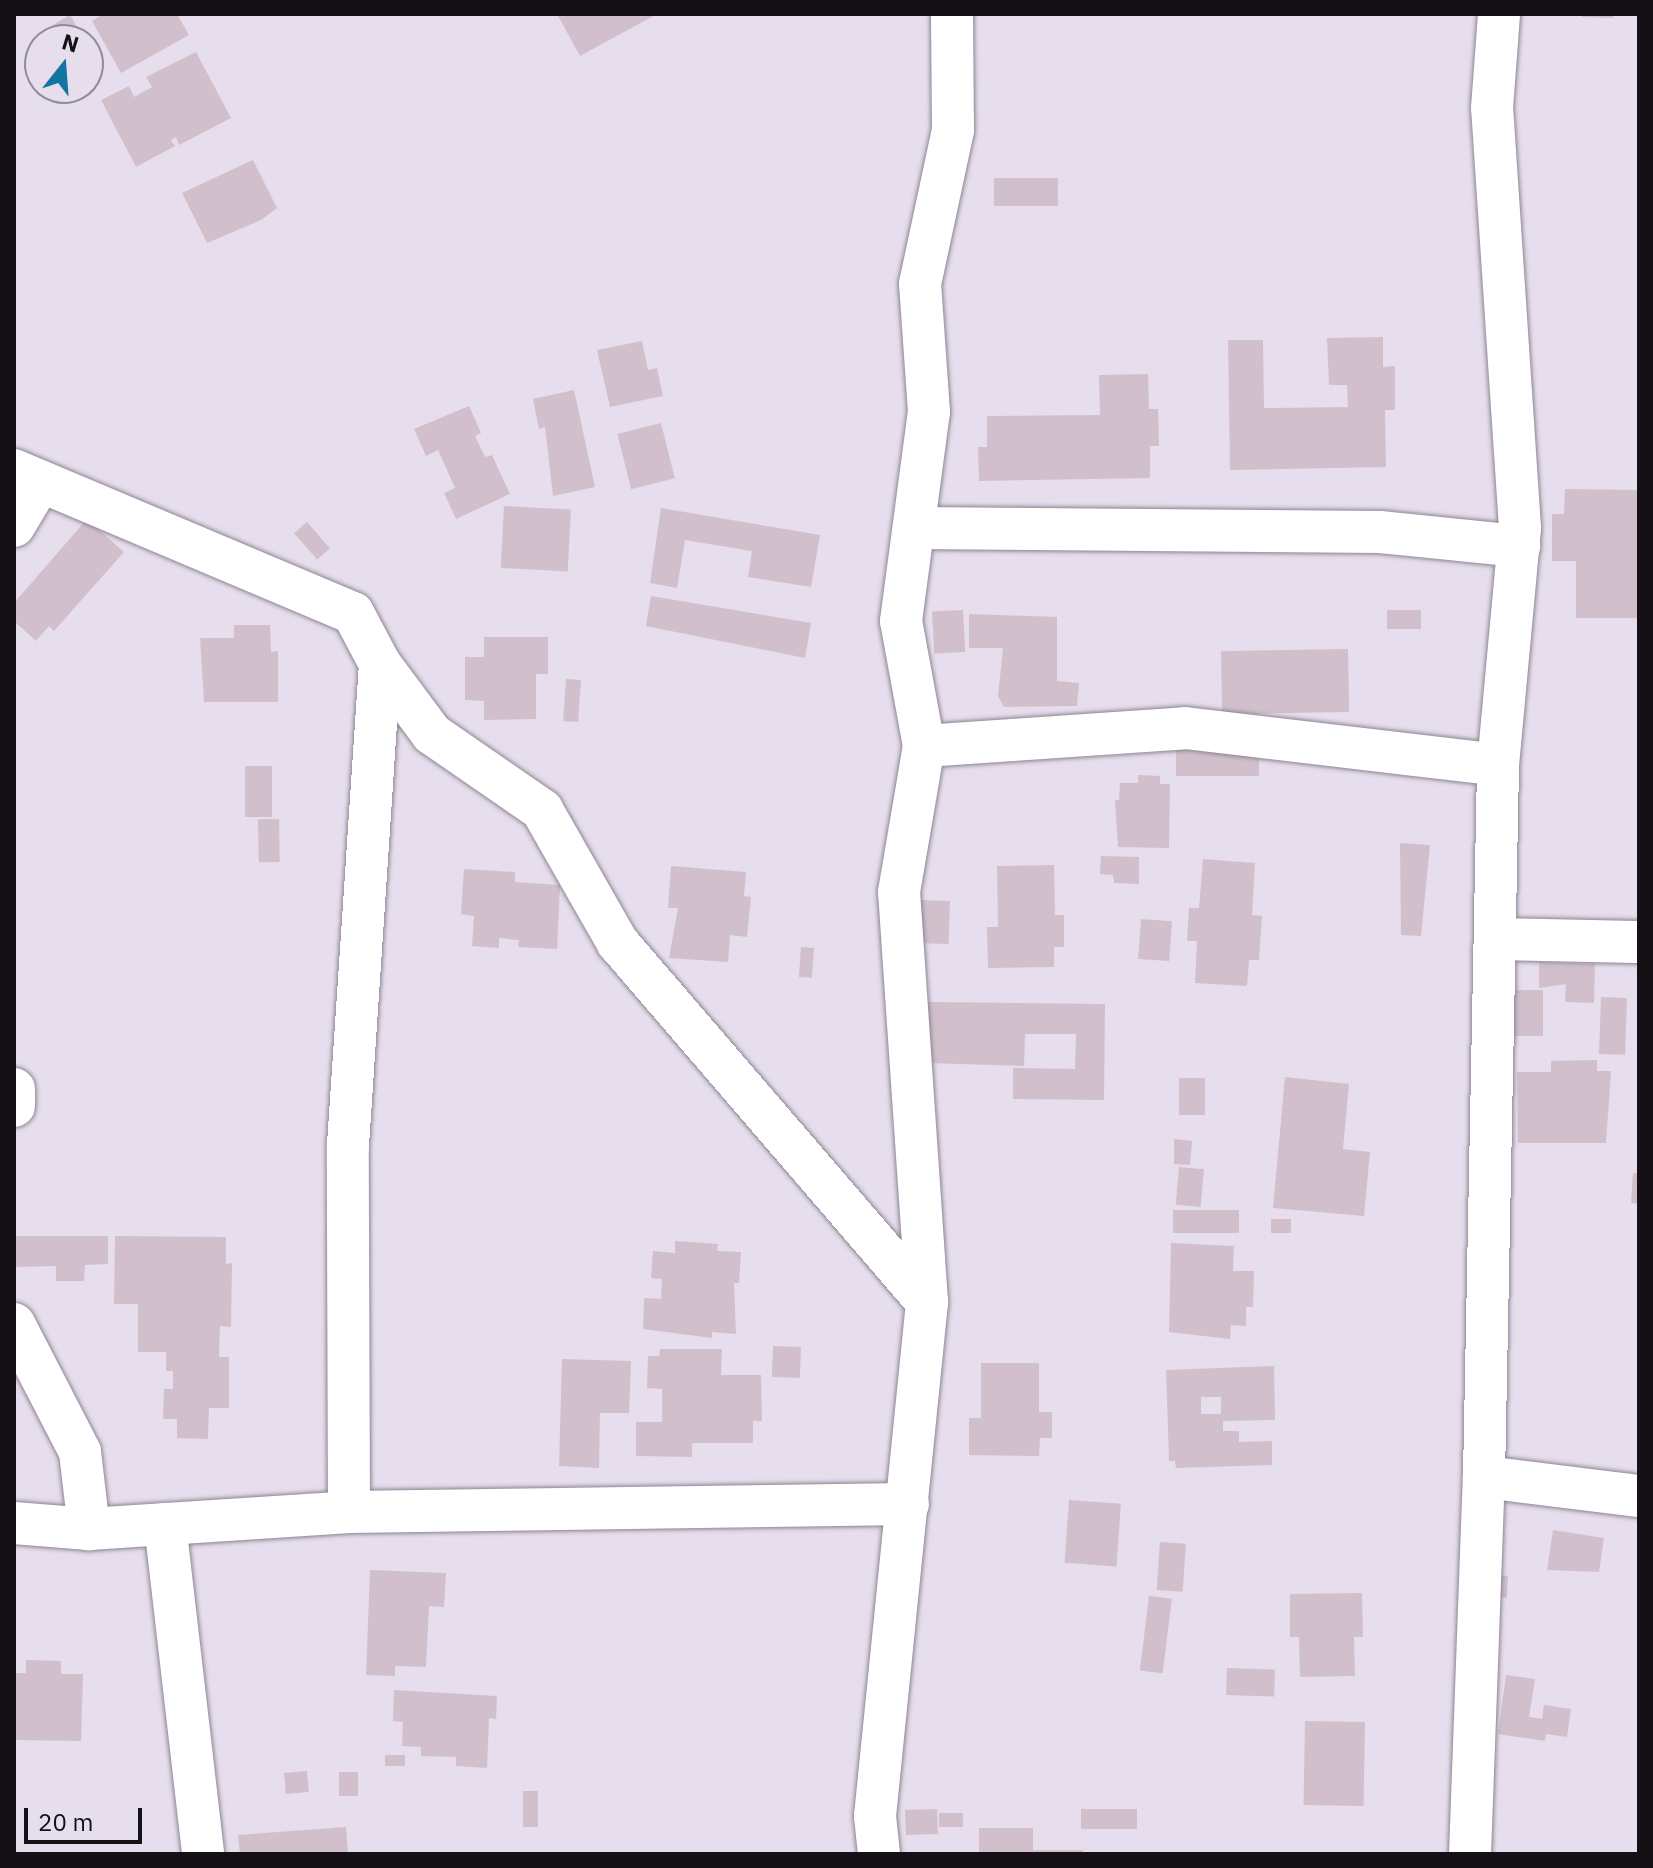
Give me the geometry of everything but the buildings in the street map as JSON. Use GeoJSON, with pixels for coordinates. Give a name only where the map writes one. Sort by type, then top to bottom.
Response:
{"type":"FeatureCollection","features":[{"type":"Feature","properties":{"kind":"street"},"geometry":{"type":"LineString","coordinates":[[879,1854],[875,1816],[927,1302],[899,892],[924,746],[901,621],[916,528],[929,412],[920,284],[953,130],[952,14]]}},
{"type":"Feature","properties":{"kind":"street"},"geometry":{"type":"LineString","coordinates":[[1470,1854],[1484,1477],[1498,765],[1519,546],[1492,108],[1499,14]]}},
{"type":"Feature","properties":{"kind":"street"},"geometry":{"type":"LineString","coordinates":[[14,526],[26,477],[353,613],[380,664],[432,734],[542,810],[618,943],[927,1302]]}},
{"type":"Feature","properties":{"kind":"street"},"geometry":{"type":"LineString","coordinates":[[916,528],[1380,532],[1519,546]]}},
{"type":"Feature","properties":{"kind":"street"},"geometry":{"type":"LineString","coordinates":[[349,1512],[348,1145],[380,664]]}},
{"type":"Feature","properties":{"kind":"street"},"geometry":{"type":"LineString","coordinates":[[924,746],[1185,728],[1498,765]]}},
{"type":"Feature","properties":{"kind":"street"},"geometry":{"type":"LineString","coordinates":[[1495,939],[1639,942]]}},
{"type":"Feature","properties":{"kind":"street"},"geometry":{"type":"LineString","coordinates":[[14,1089],[14,1106]]}},
{"type":"Feature","properties":{"kind":"street"},"geometry":{"type":"LineString","coordinates":[[14,1324],[80,1452],[89,1529]]}},
{"type":"Feature","properties":{"kind":"street"},"geometry":{"type":"LineString","coordinates":[[1484,1477],[1639,1496]]}},
{"type":"Feature","properties":{"kind":"street"},"geometry":{"type":"LineString","coordinates":[[14,1523],[89,1529],[349,1512],[908,1504]]}},
{"type":"Feature","properties":{"kind":"street"},"geometry":{"type":"LineString","coordinates":[[165,1524],[203,1854]]}}]}
